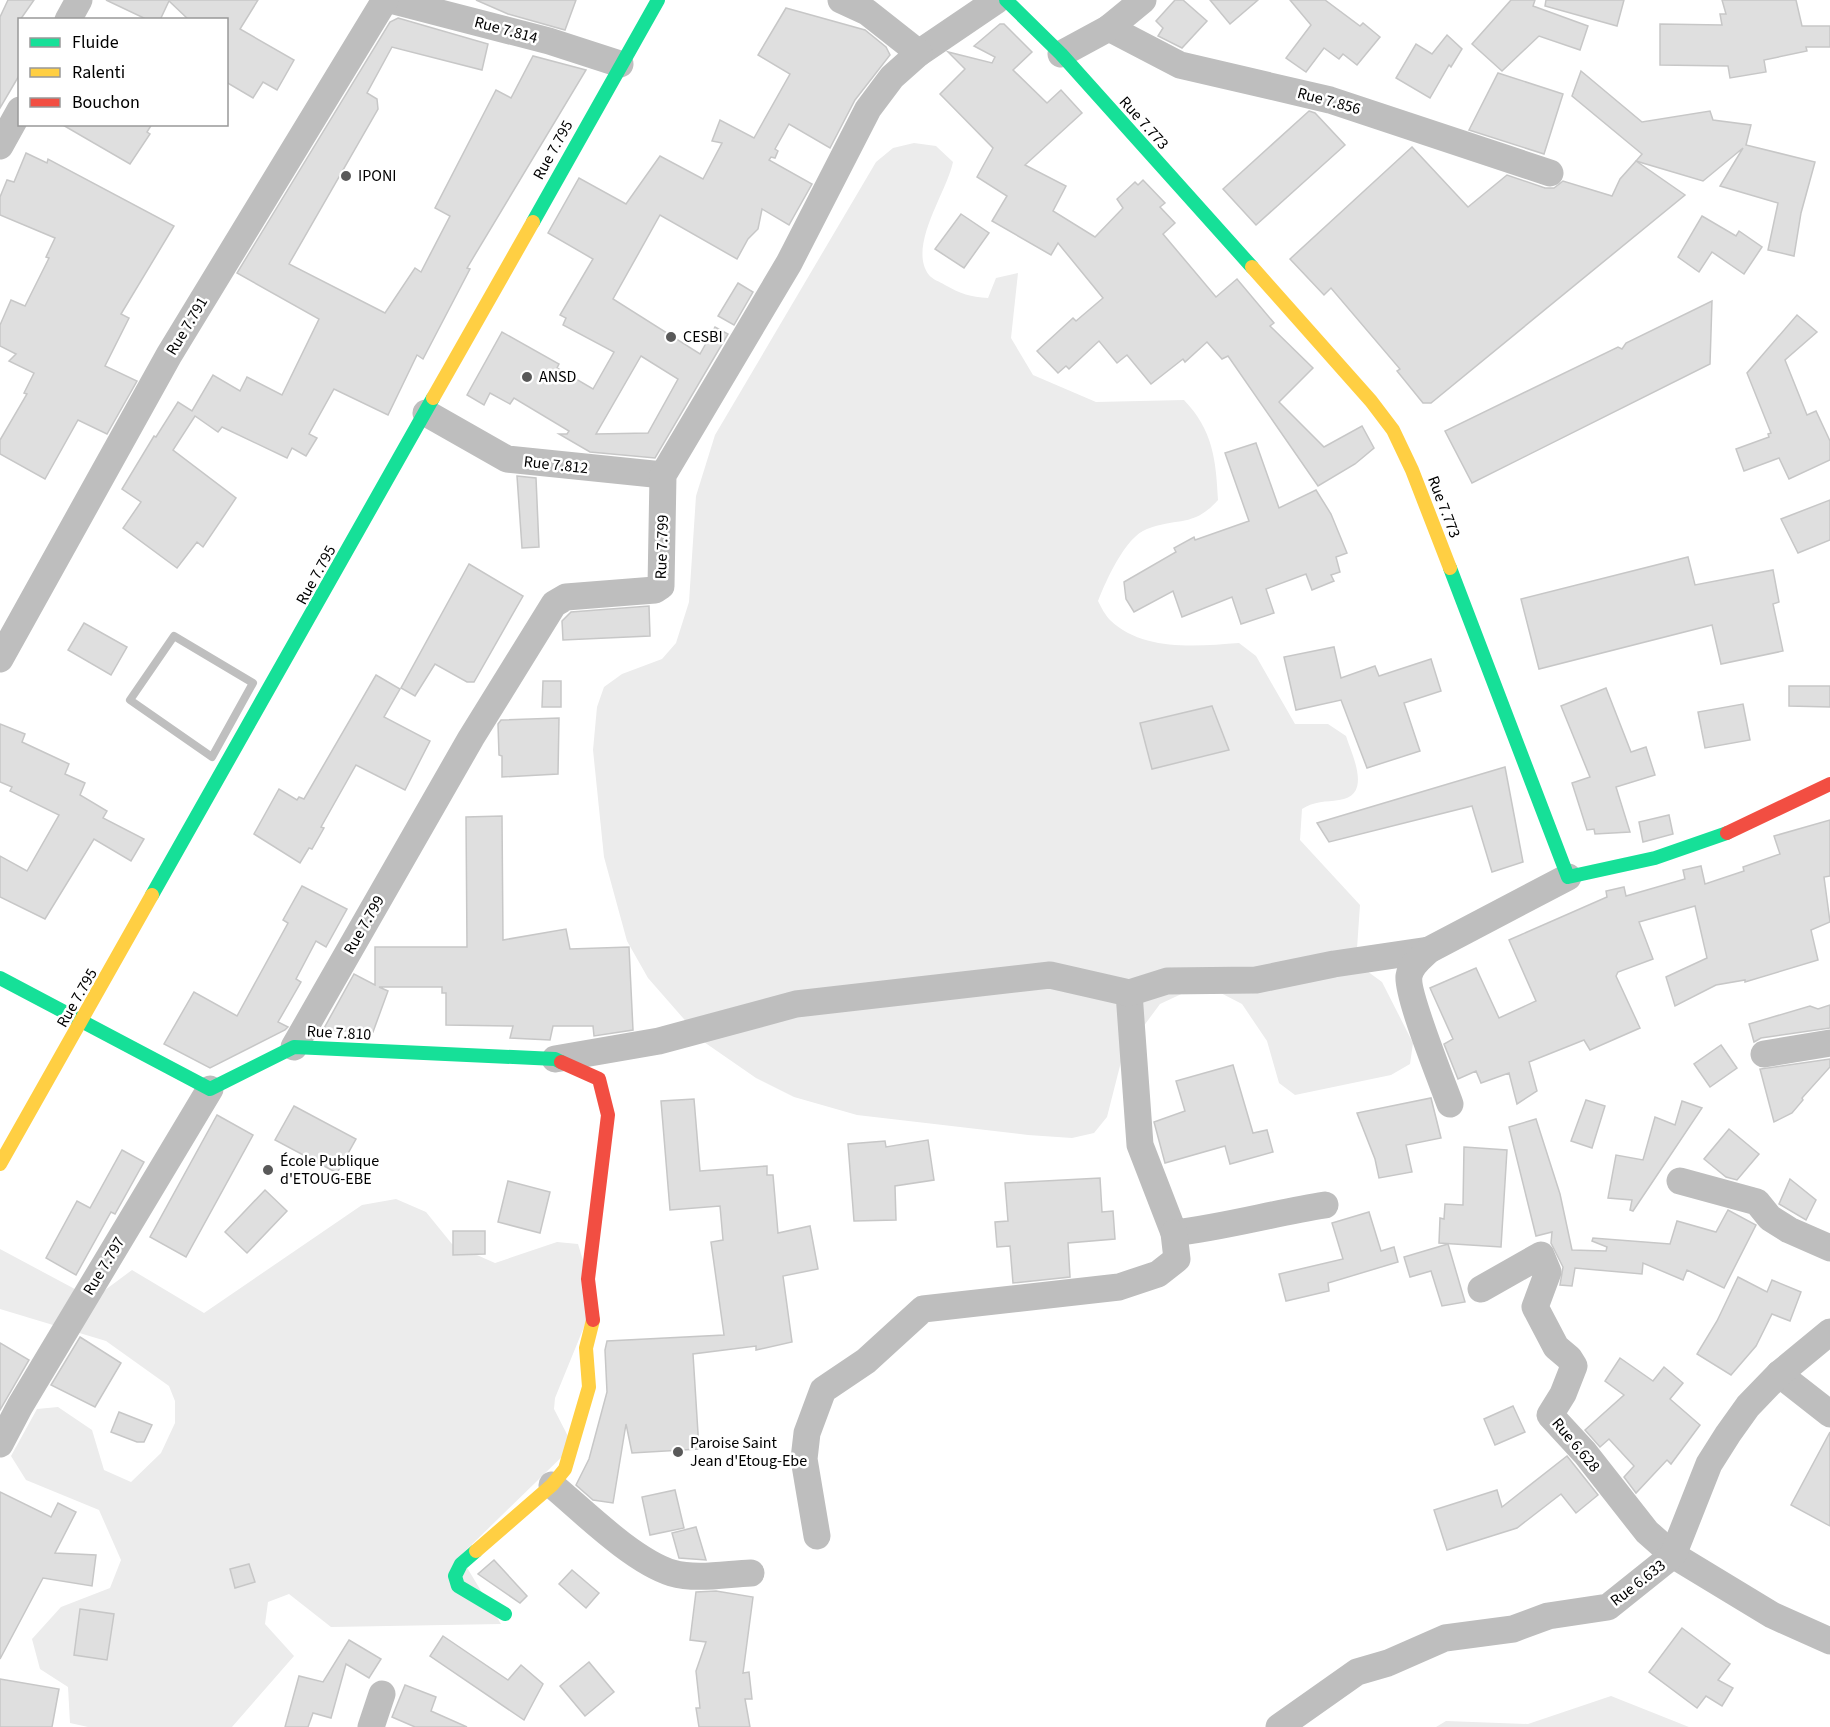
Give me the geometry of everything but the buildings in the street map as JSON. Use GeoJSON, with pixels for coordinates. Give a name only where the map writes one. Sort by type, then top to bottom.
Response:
{"type":"FeatureCollection","features":[{"type":"Feature","properties":{"kind":"street"},"geometry":{"type":"LineString","coordinates":[[69,18],[79,0]]}},
{"type":"Feature","properties":{"kind":"street","name":"Rue 7.791"},"geometry":{"type":"LineString","coordinates":[[0,659],[169,355],[385,0]]}},
{"type":"Feature","properties":{"kind":"street","name":"Rue 7.814"},"geometry":{"type":"LineString","coordinates":[[390,0],[549,41],[620,64]]}},
{"type":"Feature","properties":{"kind":"street","name":"Rue 7.795"},"geometry":{"type":"LineString","coordinates":[[0,1164],[82,1023],[658,0]]}},
{"type":"Feature","properties":{"kind":"street"},"geometry":{"type":"LineString","coordinates":[[841,0],[867,12],[919,53]]}},
{"type":"Feature","properties":{"kind":"street","name":"Rue 7.799"},"geometry":{"type":"LineString","coordinates":[[294,1047],[471,738],[554,604],[566,597],[655,590],[661,586],[663,475],[789,263],[868,109],[892,77],[919,53],[997,0]]}},
{"type":"Feature","properties":{"kind":"street","name":"Rue 7.773"},"geometry":{"type":"LineString","coordinates":[[1006,0],[1061,54],[1371,401],[1393,430],[1417,481],[1568,877]]}},
{"type":"Feature","properties":{"kind":"street"},"geometry":{"type":"LineString","coordinates":[[1061,54],[1109,28],[1143,0]]}},
{"type":"Feature","properties":{"kind":"street","name":"Rue 7.856"},"geometry":{"type":"LineString","coordinates":[[1109,28],[1180,65],[1330,100],[1550,173]]}},
{"type":"Feature","properties":{"kind":"street"},"geometry":{"type":"LineString","coordinates":[[0,146],[18,114]]}},
{"type":"Feature","properties":{"kind":"street","name":"Rue 7.812"},"geometry":{"type":"LineString","coordinates":[[426,413],[507,459],[663,475]]}},
{"type":"Feature","properties":{"kind":"street"},"geometry":{"type":"LineString","coordinates":[[1450,1104],[1413,1000],[1409,977],[1414,964],[1429,950],[1568,877],[1614,869],[1682,851],[1738,828],[1795,798],[1830,784]]}},
{"type":"Feature","properties":{"kind":"street"},"geometry":{"type":"LineString","coordinates":[[555,1059],[659,1041],[796,1004],[1050,975],[1129,993],[1167,981],[1256,980],[1334,964],[1429,950]]}},
{"type":"Feature","properties":{"kind":"street"},"geometry":{"type":"LineString","coordinates":[[0,978],[210,1089]]}},
{"type":"Feature","properties":{"kind":"street"},"geometry":{"type":"LineString","coordinates":[[817,1536],[804,1459],[807,1433],[823,1390],[866,1361],[923,1309],[1119,1287],[1158,1274],[1177,1259],[1174,1233],[1140,1144],[1129,993]]}},
{"type":"Feature","properties":{"kind":"street"},"geometry":{"type":"LineString","coordinates":[[1764,1054],[1830,1043]]}},
{"type":"Feature","properties":{"kind":"street","name":"Rue 7.810"},"geometry":{"type":"LineString","coordinates":[[210,1089],[294,1047],[555,1059],[600,1079],[608,1115],[588,1280],[593,1322],[586,1348],[589,1387],[571,1454],[565,1469],[552,1485]]}},
{"type":"Feature","properties":{"kind":"street","name":"Rue 7.797"},"geometry":{"type":"LineString","coordinates":[[0,1444],[20,1406],[210,1089]]}},
{"type":"Feature","properties":{"kind":"street"},"geometry":{"type":"LineString","coordinates":[[1680,1181],[1757,1202],[1770,1218],[1789,1230],[1830,1248]]}},
{"type":"Feature","properties":{"kind":"street"},"geometry":{"type":"LineString","coordinates":[[1174,1233],[1221,1228],[1269,1214],[1325,1205]]}},
{"type":"Feature","properties":{"kind":"street","name":"Rue 6.628"},"geometry":{"type":"LineString","coordinates":[[1480,1289],[1541,1255],[1548,1272],[1535,1307],[1546,1324],[1556,1347],[1569,1358],[1574,1366],[1563,1394],[1550,1415],[1585,1453],[1647,1532],[1673,1555]]}},
{"type":"Feature","properties":{"kind":"street","name":"Rue 6.633"},"geometry":{"type":"LineString","coordinates":[[1280,1727],[1357,1672],[1388,1663],[1445,1638],[1513,1629],[1548,1616],[1608,1607],[1673,1555],[1709,1464],[1748,1406],[1779,1374],[1830,1332]]}},
{"type":"Feature","properties":{"kind":"street"},"geometry":{"type":"LineString","coordinates":[[1779,1374],[1830,1414]]}},
{"type":"Feature","properties":{"kind":"street"},"geometry":{"type":"LineString","coordinates":[[505,1614],[458,1586],[455,1576],[461,1564],[482,1543],[552,1485],[610,1535],[646,1560],[671,1573],[689,1575],[751,1573]]}},
{"type":"Feature","properties":{"kind":"street"},"geometry":{"type":"LineString","coordinates":[[1673,1555],[1772,1615],[1830,1641]]}},
{"type":"Feature","properties":{"kind":"street"},"geometry":{"type":"LineString","coordinates":[[371,1727],[382,1694]]}},
{"type":"Feature","properties":{"kind":"shaded area"},"geometry":{"type":"Polygon","coordinates":[[[914,143],[936,146],[953,162],[925,235],[923,263],[930,276],[961,293],[988,298],[996,278],[1018,273],[1011,338],[1033,375],[1096,402],[1184,400],[1194,411],[1207,434],[1214,459],[1218,500],[1201,515],[1158,525],[1139,534],[1117,560],[1098,601],[1110,620],[1138,638],[1172,645],[1239,643],[1256,656],[1295,724],[1328,724],[1346,736],[1358,774],[1355,791],[1349,797],[1316,803],[1302,809],[1300,840],[1360,905],[1356,963],[1382,982],[1413,1043],[1410,1064],[1391,1075],[1295,1095],[1279,1083],[1267,1041],[1242,1004],[1213,989],[1190,990],[1160,1004],[1123,1054],[1107,1117],[1094,1133],[1072,1138],[1028,1135],[857,1115],[794,1097],[756,1078],[704,1042],[648,978],[627,941],[604,857],[593,750],[597,707],[604,687],[622,674],[662,659],[676,643],[689,602],[696,496],[715,435],[876,162],[893,148],[914,143]]]}},
{"type":"Feature","properties":{"kind":"shaded area"},"geometry":{"type":"Polygon","coordinates":[[[396,1199],[426,1212],[452,1244],[495,1263],[557,1242],[578,1244],[595,1300],[555,1398],[554,1409],[573,1446],[460,1556],[501,1624],[331,1627],[289,1594],[268,1602],[265,1624],[294,1656],[232,1727],[88,1727],[70,1723],[68,1687],[40,1669],[32,1639],[61,1607],[110,1588],[121,1560],[99,1510],[26,1480],[11,1456],[37,1409],[58,1407],[92,1430],[104,1470],[131,1482],[161,1453],[175,1423],[175,1401],[169,1386],[106,1341],[0,1309],[0,1249],[86,1295],[97,1296],[132,1270],[204,1313],[362,1205],[396,1199]]]}},
{"type":"Feature","properties":{"kind":"shaded area"},"geometry":{"type":"Polygon","coordinates":[[[1611,1696],[1689,1727],[1436,1727],[1446,1721],[1528,1724],[1611,1696]]]}},
{"type":"Feature","properties":{"kind":"waterway"},"geometry":{"type":"LineString","coordinates":[[174,636],[253,683],[212,757],[130,700],[174,636]]}},
{"type":"Feature","properties":{"kind":"traffic: fast"},"geometry":{"type":"LineString","coordinates":[[533,222],[658,0]]}},
{"type":"Feature","properties":{"kind":"traffic: fast"},"geometry":{"type":"LineString","coordinates":[[1006,0],[1061,54],[1252,267]]}},
{"type":"Feature","properties":{"kind":"traffic: fast"},"geometry":{"type":"LineString","coordinates":[[152,895],[433,398]]}},
{"type":"Feature","properties":{"kind":"traffic: fast"},"geometry":{"type":"LineString","coordinates":[[1450,568],[1568,877],[1655,858],[1727,833]]}},
{"type":"Feature","properties":{"kind":"traffic: fast"},"geometry":{"type":"LineString","coordinates":[[0,978],[210,1089],[294,1047],[555,1059],[561,1062]]}},
{"type":"Feature","properties":{"kind":"traffic: fast"},"geometry":{"type":"LineString","coordinates":[[476,1551],[461,1564],[455,1576],[458,1586],[505,1614]]}},
{"type":"Feature","properties":{"kind":"traffic: slow"},"geometry":{"type":"LineString","coordinates":[[433,398],[533,222]]}},
{"type":"Feature","properties":{"kind":"traffic: slow"},"geometry":{"type":"LineString","coordinates":[[1252,267],[1371,401],[1393,430],[1412,470],[1450,568]]}},
{"type":"Feature","properties":{"kind":"traffic: slow"},"geometry":{"type":"LineString","coordinates":[[0,1164],[152,895]]}},
{"type":"Feature","properties":{"kind":"traffic: slow"},"geometry":{"type":"LineString","coordinates":[[476,1551],[552,1485],[565,1469],[589,1387],[586,1348],[593,1320]]}},
{"type":"Feature","properties":{"kind":"traffic: jam"},"geometry":{"type":"LineString","coordinates":[[1727,833],[1830,784]]}},
{"type":"Feature","properties":{"kind":"traffic: jam"},"geometry":{"type":"LineString","coordinates":[[561,1062],[599,1079],[608,1115],[588,1279],[593,1320]]}},
{"type":"Feature","properties":{"kind":"place","name":"IPONI"},"geometry":{"type":"Point","coordinates":[346,176]}},
{"type":"Feature","properties":{"kind":"place","name":"CESBI"},"geometry":{"type":"Point","coordinates":[671,337]}},
{"type":"Feature","properties":{"kind":"place","name":"ANSD"},"geometry":{"type":"Point","coordinates":[527,377]}},
{"type":"Feature","properties":{"kind":"place","name":"École Publique d'ETOUG-EBE"},"geometry":{"type":"Point","coordinates":[268,1170]}},
{"type":"Feature","properties":{"kind":"place","name":"Paroise Saint Jean d'Etoug-Ebe"},"geometry":{"type":"Point","coordinates":[678,1452]}}]}
